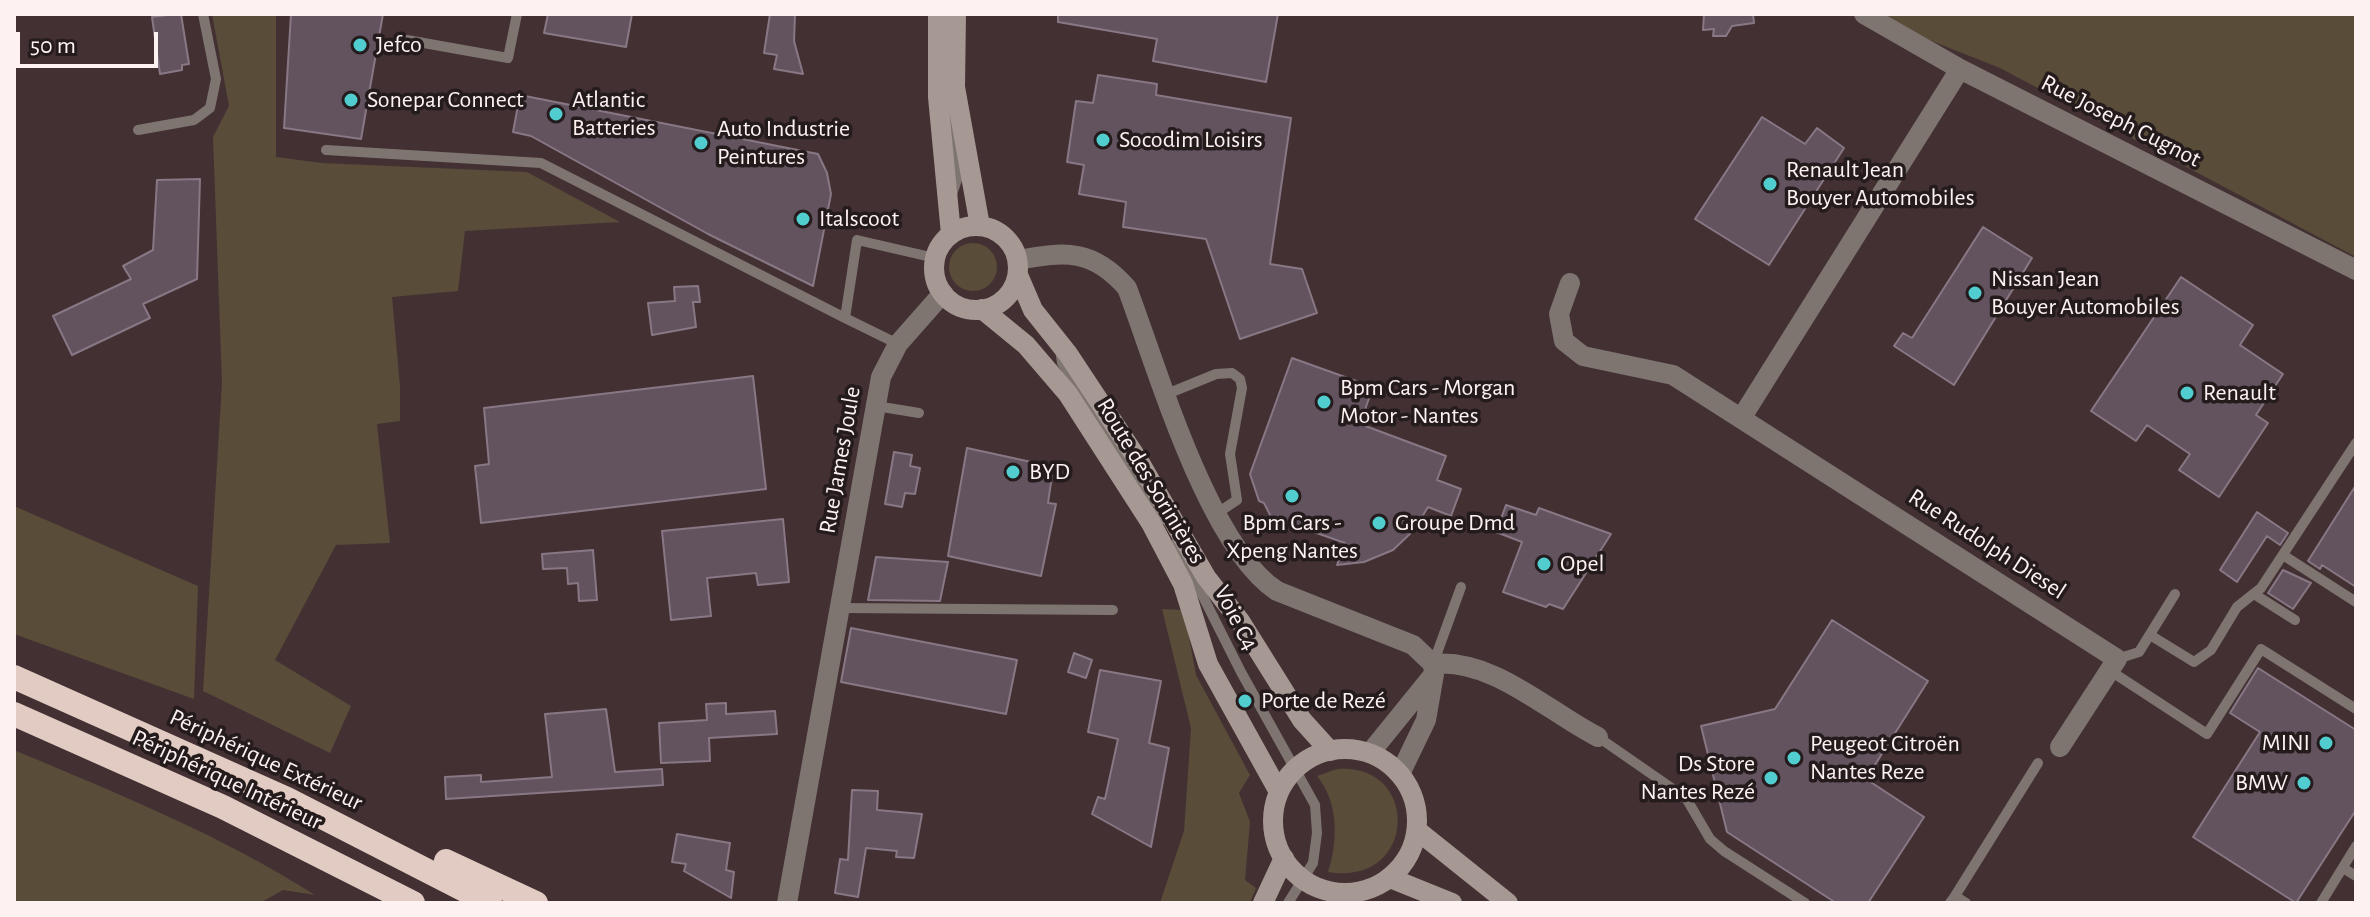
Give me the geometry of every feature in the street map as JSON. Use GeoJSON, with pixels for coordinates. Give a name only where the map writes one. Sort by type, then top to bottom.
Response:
{"type":"FeatureCollection","features":[{"type":"Feature","properties":{"kind":"highway","name":"Périphérique Extérieur"},"geometry":{"type":"LineString","coordinates":[[14,677],[178,748],[386,848],[490,903]]}},
{"type":"Feature","properties":{"kind":"highway","name":"Périphérique Intérieur"},"geometry":{"type":"LineString","coordinates":[[14,714],[209,801],[412,903]]}},
{"type":"Feature","properties":{"kind":"highway"},"geometry":{"type":"LineString","coordinates":[[386,848],[426,851],[536,903]]}},
{"type":"Feature","properties":{"kind":"main road"},"geometry":{"type":"LineString","coordinates":[[938,14],[938,97],[951,234],[935,258],[935,277],[943,293]]}},
{"type":"Feature","properties":{"kind":"main road"},"geometry":{"type":"LineString","coordinates":[[951,234],[980,226],[972,198],[955,87],[956,14]]}},
{"type":"Feature","properties":{"kind":"main road","name":"Route des Sorinières"},"geometry":{"type":"LineString","coordinates":[[980,226],[995,230],[1007,239],[1033,310],[1059,341],[1140,463],[1206,577],[1240,621],[1302,720],[1330,751]]}},
{"type":"Feature","properties":{"kind":"main road"},"geometry":{"type":"LineString","coordinates":[[982,309],[1003,301],[1018,268]]}},
{"type":"Feature","properties":{"kind":"main road","name":"Route des Sorinières"},"geometry":{"type":"LineString","coordinates":[[943,293],[961,307],[982,309],[1026,345],[1068,394],[1151,523],[1183,584],[1208,664],[1279,792]]}},
{"type":"Feature","properties":{"kind":"main road"},"geometry":{"type":"LineString","coordinates":[[1350,749],[1370,753],[1400,774],[1413,795],[1418,831],[1403,865],[1390,878],[1368,890],[1332,898],[1304,880],[1284,858],[1273,825],[1279,792],[1296,769],[1330,751],[1350,749]]}},
{"type":"Feature","properties":{"kind":"main road"},"geometry":{"type":"LineString","coordinates":[[1418,831],[1508,903]]}},
{"type":"Feature","properties":{"kind":"main road"},"geometry":{"type":"LineString","coordinates":[[1263,903],[1284,858]]}},
{"type":"Feature","properties":{"kind":"main road"},"geometry":{"type":"LineString","coordinates":[[1390,878],[1452,903]]}},
{"type":"Feature","properties":{"kind":"street","name":"Rue Joseph Cugnot"},"geometry":{"type":"LineString","coordinates":[[1864,14],[1960,69],[2356,270]]}},
{"type":"Feature","properties":{"kind":"street"},"geometry":{"type":"LineString","coordinates":[[1742,417],[1960,69]]}},
{"type":"Feature","properties":{"kind":"street"},"geometry":{"type":"LineString","coordinates":[[1018,268],[1072,254],[1093,258],[1112,270],[1127,288],[1198,478],[1216,514],[1260,580],[1277,591],[1413,645],[1433,669],[1426,720],[1400,774]]}},
{"type":"Feature","properties":{"kind":"street","name":"Rue Rudolph Diesel"},"geometry":{"type":"LineString","coordinates":[[1570,283],[1559,314],[1564,341],[1583,356],[1673,375],[1742,417],[2113,664]]}},
{"type":"Feature","properties":{"kind":"street","name":"Rue James Joule"},"geometry":{"type":"LineString","coordinates":[[787,903],[881,377],[898,344],[943,293]]}},
{"type":"Feature","properties":{"kind":"street"},"geometry":{"type":"LineString","coordinates":[[1370,753],[1433,669],[1455,661],[1485,672],[1598,737]]}},
{"type":"Feature","properties":{"kind":"street"},"geometry":{"type":"LineString","coordinates":[[2060,747],[2113,664]]}},
{"type":"Feature","properties":{"kind":"lane"},"geometry":{"type":"LineString","coordinates":[[138,130],[194,120],[210,108],[216,79],[203,14]]}},
{"type":"Feature","properties":{"kind":"lane"},"geometry":{"type":"LineString","coordinates":[[407,40],[508,58],[517,14]]}},
{"type":"Feature","properties":{"kind":"lane"},"geometry":{"type":"LineString","coordinates":[[949,14],[946,93],[958,177],[972,198]]}},
{"type":"Feature","properties":{"kind":"lane"},"geometry":{"type":"LineString","coordinates":[[326,150],[541,163],[898,344]]}},
{"type":"Feature","properties":{"kind":"lane"},"geometry":{"type":"LineString","coordinates":[[949,202],[958,177]]}},
{"type":"Feature","properties":{"kind":"lane"},"geometry":{"type":"LineString","coordinates":[[845,318],[857,240],[935,258]]}},
{"type":"Feature","properties":{"kind":"lane","name":"Voie C4"},"geometry":{"type":"LineString","coordinates":[[1059,341],[1062,363],[1170,533],[1315,805],[1317,833],[1313,863],[1288,903]]}},
{"type":"Feature","properties":{"kind":"lane"},"geometry":{"type":"LineString","coordinates":[[1026,345],[1062,363]]}},
{"type":"Feature","properties":{"kind":"lane"},"geometry":{"type":"LineString","coordinates":[[1167,394],[1216,374],[1232,373],[1240,379],[1242,388],[1230,454],[1237,500],[1216,514]]}},
{"type":"Feature","properties":{"kind":"lane"},"geometry":{"type":"LineString","coordinates":[[876,406],[919,413]]}},
{"type":"Feature","properties":{"kind":"lane"},"geometry":{"type":"LineString","coordinates":[[2150,635],[2194,662],[2211,650],[2237,607],[2254,594],[2283,555],[2356,443]]}},
{"type":"Feature","properties":{"kind":"lane"},"geometry":{"type":"LineString","coordinates":[[2283,555],[2356,602]]}},
{"type":"Feature","properties":{"kind":"lane"},"geometry":{"type":"LineString","coordinates":[[1433,669],[1461,587]]}},
{"type":"Feature","properties":{"kind":"lane"},"geometry":{"type":"LineString","coordinates":[[2175,594],[2139,652],[2113,664],[2207,734],[2261,649],[2356,709]]}},
{"type":"Feature","properties":{"kind":"lane"},"geometry":{"type":"LineString","coordinates":[[2254,594],[2295,620]]}},
{"type":"Feature","properties":{"kind":"lane"},"geometry":{"type":"LineString","coordinates":[[840,608],[1113,610]]}},
{"type":"Feature","properties":{"kind":"lane"},"geometry":{"type":"LineString","coordinates":[[1598,737],[1686,798],[1710,839],[1724,851],[1805,903]]}},
{"type":"Feature","properties":{"kind":"lane"},"geometry":{"type":"LineString","coordinates":[[1966,903],[1952,900],[2038,763]]}},
{"type":"Feature","properties":{"kind":"lane"},"geometry":{"type":"LineString","coordinates":[[2321,903],[2356,846]]}},
{"type":"Feature","properties":{"kind":"lane"},"geometry":{"type":"LineString","coordinates":[[2343,868],[2356,876]]}},
{"type":"Feature","properties":{"kind":"shaded area"},"geometry":{"type":"Polygon","coordinates":[[[212,14],[276,14],[276,157],[322,163],[527,172],[620,222],[465,231],[458,291],[392,297],[400,421],[377,424],[390,543],[336,545],[275,660],[351,706],[330,753],[203,691],[222,383],[213,137],[229,106],[212,14]]]}},
{"type":"Feature","properties":{"kind":"shaded area"},"geometry":{"type":"Polygon","coordinates":[[[1883,14],[2356,14],[2356,257],[2000,68],[1929,40],[1883,14]]]}},
{"type":"Feature","properties":{"kind":"shaded area"},"geometry":{"type":"Polygon","coordinates":[[[973,243],[990,250],[997,267],[990,284],[973,291],[956,284],[949,267],[956,250],[973,243]]]}},
{"type":"Feature","properties":{"kind":"shaded area"},"geometry":{"type":"Polygon","coordinates":[[[14,506],[198,586],[194,699],[14,634],[14,506]]]}},
{"type":"Feature","properties":{"kind":"shaded area"},"geometry":{"type":"Polygon","coordinates":[[[1162,609],[1184,610],[1196,675],[1250,775],[1239,793],[1250,822],[1245,880],[1256,888],[1250,903],[1160,903],[1184,831],[1191,728],[1162,609]]]}},
{"type":"Feature","properties":{"kind":"shaded area"},"geometry":{"type":"Polygon","coordinates":[[[14,750],[205,834],[315,895],[283,890],[260,903],[14,903],[14,750]]]}},
{"type":"Feature","properties":{"kind":"shaded area"},"geometry":{"type":"Polygon","coordinates":[[[1337,769],[1364,772],[1384,784],[1395,802],[1398,824],[1393,844],[1379,861],[1358,872],[1328,872],[1334,848],[1333,810],[1317,776],[1337,769]]]}},
{"type":"Feature","properties":{"kind":"building"},"geometry":{"type":"Polygon","coordinates":[[[181,14],[189,64],[182,65],[182,70],[160,74],[152,17],[181,14]]]}},
{"type":"Feature","properties":{"kind":"building"},"geometry":{"type":"Polygon","coordinates":[[[291,14],[383,14],[361,139],[284,128],[291,14]]]}},
{"type":"Feature","properties":{"kind":"building"},"geometry":{"type":"Polygon","coordinates":[[[548,14],[632,14],[626,47],[544,33],[548,14]]]}},
{"type":"Feature","properties":{"kind":"building"},"geometry":{"type":"Polygon","coordinates":[[[770,14],[795,14],[794,41],[803,74],[774,69],[777,55],[764,53],[770,14]]]}},
{"type":"Feature","properties":{"kind":"building"},"geometry":{"type":"Polygon","coordinates":[[[1058,14],[1278,14],[1266,82],[1153,61],[1157,39],[1058,22],[1058,14]]]}},
{"type":"Feature","properties":{"kind":"building"},"geometry":{"type":"Polygon","coordinates":[[[1704,14],[1753,14],[1754,23],[1732,26],[1726,36],[1713,36],[1714,29],[1703,30],[1704,14]]]}},
{"type":"Feature","properties":{"kind":"building"},"geometry":{"type":"Polygon","coordinates":[[[1098,75],[1157,84],[1156,95],[1291,118],[1270,264],[1302,269],[1317,313],[1240,339],[1206,239],[1123,227],[1126,202],[1079,194],[1084,165],[1067,162],[1076,101],[1093,103],[1098,75]]]}},
{"type":"Feature","properties":{"kind":"building"},"geometry":{"type":"Polygon","coordinates":[[[520,95],[818,154],[827,173],[831,194],[813,286],[708,234],[531,136],[513,132],[520,95]]]}},
{"type":"Feature","properties":{"kind":"building","name":"Renault Jean Bouyer Automobiles"},"geometry":{"type":"Polygon","coordinates":[[[1762,117],[1805,144],[1817,128],[1844,148],[1769,265],[1695,219],[1762,117]]]}},
{"type":"Feature","properties":{"kind":"building"},"geometry":{"type":"Polygon","coordinates":[[[200,179],[197,279],[143,304],[150,318],[72,355],[53,316],[131,279],[123,266],[153,250],[157,180],[200,179]]]}},
{"type":"Feature","properties":{"kind":"building","name":"Nissan Jean Bouyer Automobiles"},"geometry":{"type":"Polygon","coordinates":[[[1983,227],[2032,258],[1954,385],[1894,346],[1903,333],[1912,338],[1983,227]]]}},
{"type":"Feature","properties":{"kind":"building","name":"Renault"},"geometry":{"type":"Polygon","coordinates":[[[2181,277],[2253,325],[2240,345],[2283,374],[2256,415],[2268,423],[2219,497],[2179,470],[2190,454],[2147,425],[2136,441],[2091,411],[2181,277]]]}},
{"type":"Feature","properties":{"kind":"building"},"geometry":{"type":"Polygon","coordinates":[[[698,286],[700,302],[693,302],[696,327],[652,335],[648,303],[675,301],[674,287],[698,286]]]}},
{"type":"Feature","properties":{"kind":"building"},"geometry":{"type":"Polygon","coordinates":[[[1292,358],[1373,387],[1360,424],[1446,456],[1437,480],[1461,489],[1451,516],[1428,507],[1414,530],[1393,550],[1364,562],[1337,565],[1345,543],[1271,517],[1264,503],[1259,501],[1250,474],[1292,358]]]}},
{"type":"Feature","properties":{"kind":"building"},"geometry":{"type":"Polygon","coordinates":[[[753,376],[766,489],[481,523],[475,466],[489,464],[484,408],[753,376]]]}},
{"type":"Feature","properties":{"kind":"building"},"geometry":{"type":"Polygon","coordinates":[[[967,448],[1045,465],[1052,476],[1048,503],[1056,504],[1041,576],[948,556],[967,448]]]}},
{"type":"Feature","properties":{"kind":"building"},"geometry":{"type":"Polygon","coordinates":[[[894,452],[912,455],[910,466],[920,468],[915,494],[905,493],[902,507],[885,504],[894,452]]]}},
{"type":"Feature","properties":{"kind":"building"},"geometry":{"type":"Polygon","coordinates":[[[2356,485],[2356,587],[2322,565],[2320,569],[2308,561],[2356,485]]]}},
{"type":"Feature","properties":{"kind":"building"},"geometry":{"type":"Polygon","coordinates":[[[1506,505],[1536,515],[1539,508],[1611,534],[1563,609],[1549,604],[1546,607],[1503,592],[1522,542],[1496,532],[1506,505]]]}},
{"type":"Feature","properties":{"kind":"building"},"geometry":{"type":"Polygon","coordinates":[[[2257,512],[2288,533],[2280,545],[2267,536],[2237,582],[2220,570],[2257,512]]]}},
{"type":"Feature","properties":{"kind":"building"},"geometry":{"type":"Polygon","coordinates":[[[783,519],[789,582],[758,585],[756,573],[707,578],[711,616],[671,620],[662,531],[783,519]]]}},
{"type":"Feature","properties":{"kind":"building"},"geometry":{"type":"Polygon","coordinates":[[[593,550],[597,600],[579,601],[578,583],[568,584],[567,568],[543,569],[542,554],[593,550]]]}},
{"type":"Feature","properties":{"kind":"building"},"geometry":{"type":"Polygon","coordinates":[[[876,557],[948,562],[940,601],[868,600],[876,557]]]}},
{"type":"Feature","properties":{"kind":"building"},"geometry":{"type":"Polygon","coordinates":[[[2283,570],[2311,583],[2293,609],[2268,593],[2283,570]]]}},
{"type":"Feature","properties":{"kind":"building","name":"Peugeot Citroën Nantes Reze"},"geometry":{"type":"Polygon","coordinates":[[[1832,620],[1928,681],[1866,779],[1924,817],[1868,903],[1836,903],[1727,832],[1701,726],[1775,709],[1832,620]]]}},
{"type":"Feature","properties":{"kind":"building"},"geometry":{"type":"Polygon","coordinates":[[[851,628],[1017,660],[1006,714],[841,682],[851,628]]]}},
{"type":"Feature","properties":{"kind":"building"},"geometry":{"type":"Polygon","coordinates":[[[1074,653],[1092,660],[1086,678],[1068,672],[1074,653]]]}},
{"type":"Feature","properties":{"kind":"building","name":"BMW"},"geometry":{"type":"Polygon","coordinates":[[[2258,668],[2356,730],[2356,810],[2296,903],[2193,837],[2260,732],[2230,713],[2258,668]]]}},
{"type":"Feature","properties":{"kind":"building"},"geometry":{"type":"Polygon","coordinates":[[[1100,670],[1161,681],[1149,743],[1169,748],[1151,847],[1092,814],[1098,797],[1105,799],[1118,739],[1088,732],[1100,670]]]}},
{"type":"Feature","properties":{"kind":"building"},"geometry":{"type":"Polygon","coordinates":[[[726,703],[726,714],[775,711],[777,734],[709,738],[710,761],[661,763],[659,723],[707,720],[706,704],[726,703]]]}},
{"type":"Feature","properties":{"kind":"building"},"geometry":{"type":"Polygon","coordinates":[[[606,709],[615,772],[662,769],[663,785],[446,799],[445,777],[481,775],[481,782],[552,777],[545,714],[606,709]]]}},
{"type":"Feature","properties":{"kind":"building"},"geometry":{"type":"Polygon","coordinates":[[[852,790],[878,791],[877,810],[922,814],[914,858],[896,857],[897,851],[866,848],[858,897],[835,893],[840,859],[848,860],[852,790]]]}},
{"type":"Feature","properties":{"kind":"building"},"geometry":{"type":"Polygon","coordinates":[[[677,834],[730,843],[726,870],[734,872],[731,898],[684,871],[686,864],[672,862],[677,834]]]}},
{"type":"Feature","properties":{"kind":"place","name":"Jefco"},"geometry":{"type":"Point","coordinates":[360,45]}},
{"type":"Feature","properties":{"kind":"place","name":"Sonepar Connect"},"geometry":{"type":"Point","coordinates":[351,100]}},
{"type":"Feature","properties":{"kind":"place","name":"Atlantic Batteries"},"geometry":{"type":"Point","coordinates":[556,114]}},
{"type":"Feature","properties":{"kind":"place","name":"Socodim Loisirs"},"geometry":{"type":"Point","coordinates":[1103,140]}},
{"type":"Feature","properties":{"kind":"place","name":"Auto Industrie Peintures"},"geometry":{"type":"Point","coordinates":[701,143]}},
{"type":"Feature","properties":{"kind":"place","name":"Renault Jean Bouyer Automobiles"},"geometry":{"type":"Point","coordinates":[1770,184]}},
{"type":"Feature","properties":{"kind":"place","name":"Italscoot"},"geometry":{"type":"Point","coordinates":[803,219]}},
{"type":"Feature","properties":{"kind":"place","name":"Nissan Jean Bouyer Automobiles"},"geometry":{"type":"Point","coordinates":[1975,293]}},
{"type":"Feature","properties":{"kind":"place","name":"Renault"},"geometry":{"type":"Point","coordinates":[2187,393]}},
{"type":"Feature","properties":{"kind":"place","name":"Bpm Cars - Morgan Motor - Nantes"},"geometry":{"type":"Point","coordinates":[1324,402]}},
{"type":"Feature","properties":{"kind":"place","name":"BYD"},"geometry":{"type":"Point","coordinates":[1013,472]}},
{"type":"Feature","properties":{"kind":"place","name":"Bpm Cars - Xpeng Nantes"},"geometry":{"type":"Point","coordinates":[1292,496]}},
{"type":"Feature","properties":{"kind":"place","name":"Groupe Dmd"},"geometry":{"type":"Point","coordinates":[1379,523]}},
{"type":"Feature","properties":{"kind":"place","name":"Opel"},"geometry":{"type":"Point","coordinates":[1544,564]}},
{"type":"Feature","properties":{"kind":"place","name":"Porte de Rezé"},"geometry":{"type":"Point","coordinates":[1245,701]}},
{"type":"Feature","properties":{"kind":"place","name":"MINI"},"geometry":{"type":"Point","coordinates":[2326,743]}},
{"type":"Feature","properties":{"kind":"place","name":"Peugeot Citroën Nantes Reze"},"geometry":{"type":"Point","coordinates":[1794,758]}},
{"type":"Feature","properties":{"kind":"place","name":"Ds Store Nantes Rezé"},"geometry":{"type":"Point","coordinates":[1771,778]}},
{"type":"Feature","properties":{"kind":"place","name":"BMW"},"geometry":{"type":"Point","coordinates":[2304,783]}}]}
